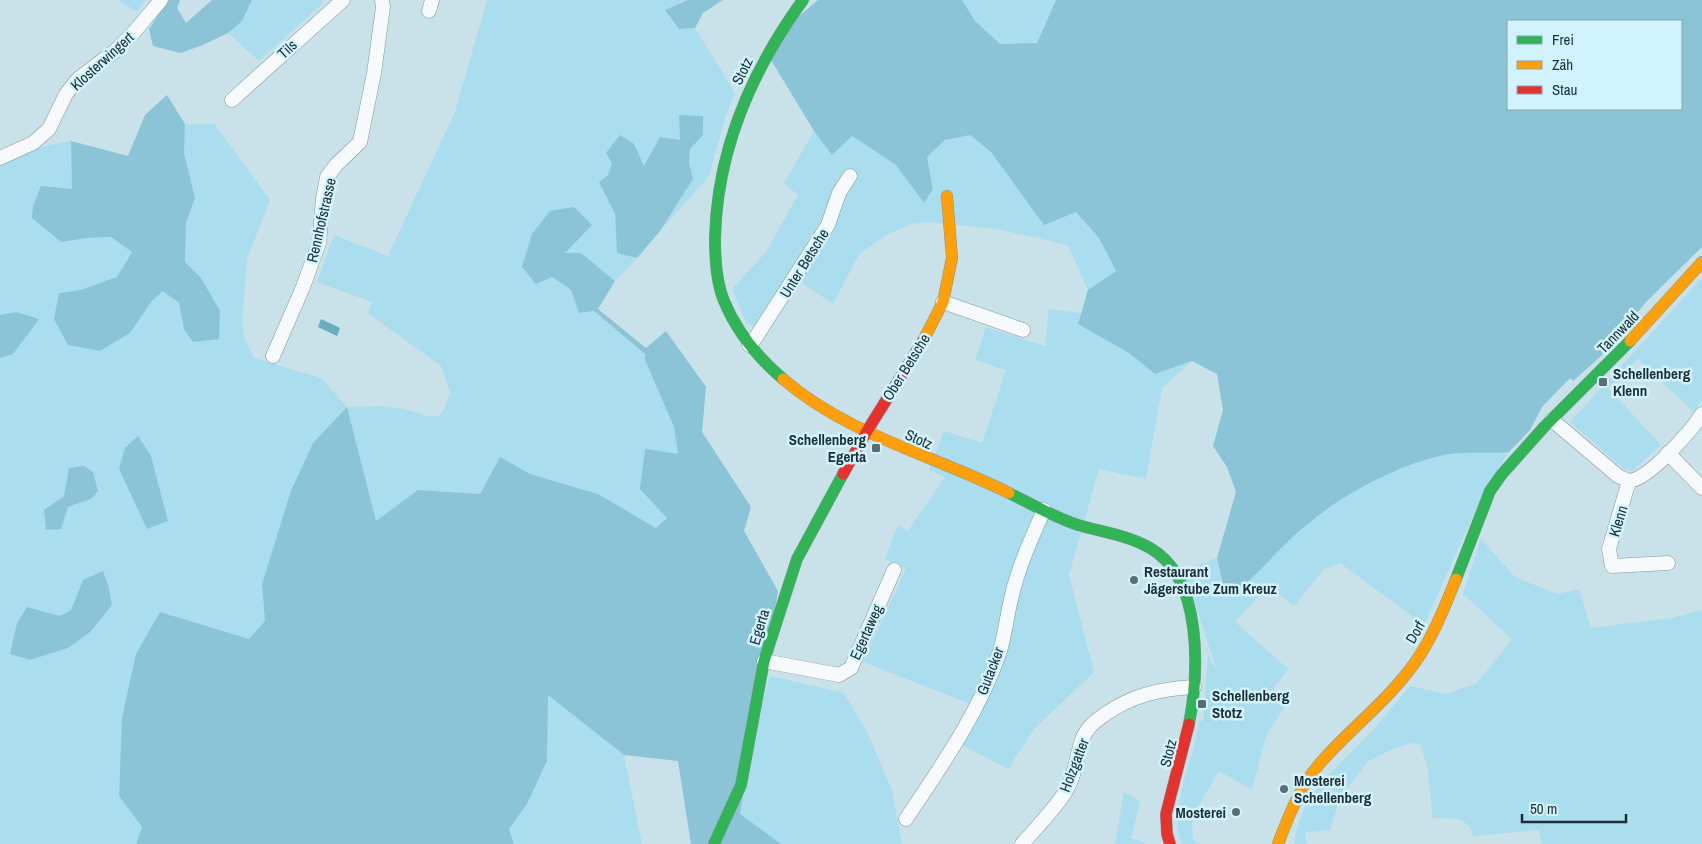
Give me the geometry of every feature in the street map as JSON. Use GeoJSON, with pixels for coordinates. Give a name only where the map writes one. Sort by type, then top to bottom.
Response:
{"type":"FeatureCollection","features":[{"type":"Feature","properties":{"kind":"street","name":"Klosterwingert"},"geometry":{"type":"LineString","coordinates":[[0,158],[33,144],[49,128],[66,94],[78,79],[128,38],[161,0]]}},
{"type":"Feature","properties":{"kind":"street","name":"Tils"},"geometry":{"type":"LineString","coordinates":[[232,100],[343,0]]}},
{"type":"Feature","properties":{"kind":"street","name":"Rennhofstrasse"},"geometry":{"type":"LineString","coordinates":[[273,356],[303,288],[318,243],[327,177],[336,165],[360,142],[374,72],[383,7],[382,0]]}},
{"type":"Feature","properties":{"kind":"street","name":"Stotz"},"geometry":{"type":"LineString","coordinates":[[803,0],[769,49],[752,81],[729,142],[717,204],[715,245],[718,276],[728,310],[749,345],[783,380],[818,404],[906,450],[1000,487],[1074,524],[1128,537],[1146,545],[1173,569],[1189,608],[1194,646],[1194,688],[1186,742],[1165,813],[1165,827],[1170,844]]}},
{"type":"Feature","properties":{"kind":"street","name":"Unter Betsche"},"geometry":{"type":"LineString","coordinates":[[749,345],[828,225],[839,193],[850,176]]}},
{"type":"Feature","properties":{"kind":"street","name":"Ober Betsche"},"geometry":{"type":"LineString","coordinates":[[867,431],[931,328],[943,302],[952,258],[947,196]]}},
{"type":"Feature","properties":{"kind":"street","name":"Tannwald"},"geometry":{"type":"LineString","coordinates":[[1552,420],[1638,334],[1702,262]]}},
{"type":"Feature","properties":{"kind":"street"},"geometry":{"type":"LineString","coordinates":[[943,302],[1023,330]]}},
{"type":"Feature","properties":{"kind":"street"},"geometry":{"type":"LineString","coordinates":[[1552,420],[1618,476],[1629,481],[1648,472],[1668,453],[1702,414]]}},
{"type":"Feature","properties":{"kind":"street","name":"Dorf"},"geometry":{"type":"LineString","coordinates":[[1278,844],[1293,804],[1321,762],[1387,696],[1422,652],[1444,610],[1490,491],[1501,474],[1552,420]]}},
{"type":"Feature","properties":{"kind":"street","name":"Egerta"},"geometry":{"type":"LineString","coordinates":[[714,844],[741,785],[764,661],[797,559],[867,431]]}},
{"type":"Feature","properties":{"kind":"street"},"geometry":{"type":"LineString","coordinates":[[1668,453],[1702,488]]}},
{"type":"Feature","properties":{"kind":"street","name":"Klenn"},"geometry":{"type":"LineString","coordinates":[[1629,481],[1609,549],[1612,566],[1668,562]]}},
{"type":"Feature","properties":{"kind":"street","name":"Gutacker"},"geometry":{"type":"LineString","coordinates":[[906,819],[961,736],[979,702],[1000,649],[1011,598],[1022,560],[1044,510]]}},
{"type":"Feature","properties":{"kind":"street","name":"Egertaweg"},"geometry":{"type":"LineString","coordinates":[[764,661],[840,675],[851,668],[894,570]]}},
{"type":"Feature","properties":{"kind":"street","name":"Holzgatter"},"geometry":{"type":"LineString","coordinates":[[1022,844],[1064,794],[1073,775],[1082,738],[1092,724],[1121,703],[1137,696],[1167,689],[1194,688]]}},
{"type":"Feature","properties":{"kind":"shaded area"},"geometry":{"type":"Polygon","coordinates":[[[119,0],[146,0],[137,12],[119,0]]]}},
{"type":"Feature","properties":{"kind":"shaded area"},"geometry":{"type":"Polygon","coordinates":[[[168,0],[180,0],[177,8],[186,23],[212,0],[252,0],[242,21],[228,33],[180,53],[153,46],[149,29],[168,0]]]}},
{"type":"Feature","properties":{"kind":"shaded area"},"geometry":{"type":"Polygon","coordinates":[[[252,0],[322,0],[322,4],[259,61],[228,33],[242,21],[252,0]]]}},
{"type":"Feature","properties":{"kind":"shaded area"},"geometry":{"type":"Polygon","coordinates":[[[487,0],[688,0],[665,10],[679,29],[695,28],[735,93],[726,115],[709,176],[660,231],[693,179],[689,162],[690,149],[703,135],[680,140],[643,166],[634,144],[613,162],[608,175],[599,182],[615,214],[617,253],[637,258],[615,281],[581,253],[565,253],[574,207],[552,277],[571,291],[579,313],[594,311],[645,354],[645,360],[674,427],[678,454],[667,518],[656,528],[598,494],[530,474],[500,458],[480,494],[418,490],[376,522],[347,408],[262,584],[265,621],[249,640],[160,612],[122,718],[119,796],[142,827],[136,844],[0,844],[0,164],[32,149],[71,141],[72,189],[32,218],[61,242],[111,237],[132,251],[117,277],[80,290],[59,293],[68,345],[100,351],[130,333],[151,302],[163,291],[179,303],[184,329],[201,278],[185,262],[186,223],[195,198],[184,153],[185,124],[214,124],[270,200],[247,259],[242,322],[245,340],[254,358],[321,378],[347,407],[382,406],[404,409],[431,417],[439,416],[444,410],[450,392],[441,366],[368,313],[372,302],[317,282],[334,235],[388,256],[455,112],[487,0]],[[151,456],[140,512],[147,529],[168,521],[151,456]],[[64,496],[55,503],[68,507],[91,499],[64,496]],[[77,595],[71,610],[60,616],[27,607],[17,623],[10,654],[30,660],[68,648],[77,595]]]}},
{"type":"Feature","properties":{"kind":"shaded area"},"geometry":{"type":"Polygon","coordinates":[[[688,0],[723,0],[703,13],[695,28],[679,29],[665,10],[688,0]]]}},
{"type":"Feature","properties":{"kind":"shaded area"},"geometry":{"type":"Polygon","coordinates":[[[818,0],[962,0],[975,21],[1000,44],[1037,43],[1056,0],[1702,0],[1702,247],[1647,301],[1600,357],[1573,381],[1570,378],[1542,407],[1530,430],[1509,452],[1444,455],[1388,474],[1351,493],[1317,516],[1243,586],[1223,584],[1217,558],[1236,492],[1227,467],[1213,446],[1223,410],[1217,374],[1192,361],[1155,374],[1129,353],[1078,324],[1088,290],[1116,271],[1099,238],[1076,212],[1044,225],[991,152],[970,135],[945,140],[927,157],[933,189],[924,203],[896,165],[852,136],[832,155],[814,131],[771,60],[792,22],[818,0]]]}},
{"type":"Feature","properties":{"kind":"shaded area"},"geometry":{"type":"Polygon","coordinates":[[[962,0],[1056,0],[1037,43],[999,44],[975,21],[962,0]]]}},
{"type":"Feature","properties":{"kind":"shaded area"},"geometry":{"type":"Polygon","coordinates":[[[167,95],[185,124],[184,153],[195,198],[186,223],[185,262],[201,278],[220,311],[219,339],[193,342],[184,329],[179,303],[163,291],[151,302],[130,333],[100,351],[68,345],[54,319],[59,293],[80,290],[117,277],[132,252],[111,237],[61,242],[32,218],[33,206],[41,186],[72,189],[71,141],[128,156],[145,115],[167,95]]]}},
{"type":"Feature","properties":{"kind":"shaded area"},"geometry":{"type":"Polygon","coordinates":[[[679,115],[703,116],[703,135],[690,149],[689,162],[693,179],[660,231],[637,258],[617,253],[615,214],[599,182],[608,175],[612,163],[606,153],[620,135],[634,144],[644,166],[660,137],[680,140],[679,115]]]}},
{"type":"Feature","properties":{"kind":"shaded area"},"geometry":{"type":"Polygon","coordinates":[[[814,131],[832,154],[851,135],[896,165],[924,203],[933,189],[927,157],[945,140],[970,135],[991,152],[1016,185],[1076,212],[1099,238],[1116,271],[1088,290],[1068,245],[997,229],[927,222],[912,224],[888,234],[859,254],[833,304],[789,274],[754,325],[747,324],[732,289],[766,252],[798,195],[784,183],[814,131]]]}},
{"type":"Feature","properties":{"kind":"shaded area"},"geometry":{"type":"Polygon","coordinates":[[[574,207],[592,225],[565,253],[581,253],[615,281],[598,309],[646,348],[666,331],[706,387],[702,432],[751,507],[744,531],[778,591],[740,814],[781,844],[691,844],[678,761],[624,755],[548,695],[547,761],[527,804],[509,829],[514,844],[136,844],[142,827],[119,796],[122,718],[136,654],[160,612],[249,639],[265,621],[262,584],[291,491],[313,443],[347,407],[376,521],[418,490],[480,494],[500,457],[530,474],[598,494],[656,528],[667,518],[640,489],[645,449],[678,454],[674,427],[645,360],[645,354],[594,311],[579,313],[571,290],[552,277],[536,284],[522,267],[532,234],[550,211],[574,207]]]}},
{"type":"Feature","properties":{"kind":"shaded area"},"geometry":{"type":"Polygon","coordinates":[[[1702,278],[1702,399],[1694,412],[1638,359],[1608,388],[1661,445],[1632,471],[1624,469],[1570,422],[1702,278]]]}},
{"type":"Feature","properties":{"kind":"shaded area"},"geometry":{"type":"Polygon","coordinates":[[[1049,309],[1081,313],[1078,324],[1129,353],[1155,374],[1192,361],[1162,388],[1146,479],[1099,469],[1069,575],[1094,672],[1034,729],[1008,769],[951,739],[970,704],[863,662],[906,569],[885,559],[898,525],[908,531],[945,477],[929,470],[944,431],[982,443],[1006,370],[975,360],[986,327],[1045,346],[1049,309]]]}},
{"type":"Feature","properties":{"kind":"shaded area"},"geometry":{"type":"Polygon","coordinates":[[[16,312],[39,319],[13,354],[0,358],[0,315],[16,312]]]}},
{"type":"Feature","properties":{"kind":"shaded area"},"geometry":{"type":"Polygon","coordinates":[[[321,319],[340,328],[337,336],[318,327],[321,319]]]}},
{"type":"Feature","properties":{"kind":"shaded area"},"geometry":{"type":"Polygon","coordinates":[[[138,436],[151,456],[168,521],[147,529],[119,469],[125,448],[138,436]]]}},
{"type":"Feature","properties":{"kind":"shaded area"},"geometry":{"type":"Polygon","coordinates":[[[1509,452],[1486,487],[1424,625],[1340,563],[1324,569],[1294,606],[1268,586],[1235,622],[1288,669],[1273,689],[1288,702],[1266,736],[1252,790],[1219,771],[1192,817],[1193,840],[1200,844],[1182,844],[1178,832],[1179,801],[1199,721],[1203,721],[1208,655],[1218,674],[1190,588],[1180,572],[1217,558],[1223,584],[1243,586],[1317,515],[1369,483],[1407,466],[1444,455],[1509,452]]]}},
{"type":"Feature","properties":{"kind":"shaded area"},"geometry":{"type":"Polygon","coordinates":[[[84,466],[93,472],[98,491],[91,499],[68,507],[61,529],[46,530],[44,510],[64,496],[69,468],[84,466]]]}},
{"type":"Feature","properties":{"kind":"shaded area"},"geometry":{"type":"Polygon","coordinates":[[[1481,539],[1515,577],[1557,594],[1579,589],[1591,628],[1672,618],[1702,610],[1702,844],[1542,844],[1539,830],[1474,836],[1471,829],[1463,821],[1453,818],[1433,818],[1427,765],[1420,744],[1411,743],[1368,761],[1340,798],[1330,830],[1305,832],[1307,844],[1295,844],[1297,827],[1303,811],[1312,796],[1336,767],[1373,730],[1410,686],[1446,694],[1477,683],[1512,639],[1463,594],[1481,539]]]}},
{"type":"Feature","properties":{"kind":"shaded area"},"geometry":{"type":"Polygon","coordinates":[[[103,571],[112,605],[90,632],[68,648],[30,660],[10,654],[17,623],[27,607],[60,616],[71,610],[83,580],[103,571]]]}},
{"type":"Feature","properties":{"kind":"shaded area"},"geometry":{"type":"Polygon","coordinates":[[[770,676],[844,693],[869,736],[892,790],[902,844],[781,844],[740,815],[760,710],[770,676]]]}},
{"type":"Feature","properties":{"kind":"shaded area"},"geometry":{"type":"Polygon","coordinates":[[[547,694],[624,755],[642,844],[514,844],[509,829],[527,804],[547,761],[547,694]]]}},
{"type":"Feature","properties":{"kind":"shaded area"},"geometry":{"type":"Polygon","coordinates":[[[1124,792],[1140,801],[1131,838],[1148,844],[1115,844],[1124,792]]]}},
{"type":"Feature","properties":{"kind":"traffic: fast"},"geometry":{"type":"LineString","coordinates":[[783,379],[749,343],[729,312],[721,294],[716,262],[715,238],[717,205],[722,174],[730,142],[741,112],[768,54],[803,0]]}},
{"type":"Feature","properties":{"kind":"traffic: fast"},"geometry":{"type":"LineString","coordinates":[[1456,579],[1490,491],[1502,474],[1544,427],[1630,341]]}},
{"type":"Feature","properties":{"kind":"traffic: fast"},"geometry":{"type":"LineString","coordinates":[[714,844],[741,785],[764,661],[797,559],[843,474]]}},
{"type":"Feature","properties":{"kind":"traffic: fast"},"geometry":{"type":"LineString","coordinates":[[1009,493],[1069,522],[1141,544],[1150,548],[1167,562],[1180,581],[1188,603],[1193,628],[1195,679],[1189,724]]}},
{"type":"Feature","properties":{"kind":"traffic: slow"},"geometry":{"type":"LineString","coordinates":[[923,341],[943,302],[952,258],[947,196]]}},
{"type":"Feature","properties":{"kind":"traffic: slow"},"geometry":{"type":"LineString","coordinates":[[1630,341],[1702,262]]}},
{"type":"Feature","properties":{"kind":"traffic: slow"},"geometry":{"type":"LineString","coordinates":[[783,379],[808,398],[863,430],[1009,493]]}},
{"type":"Feature","properties":{"kind":"traffic: slow"},"geometry":{"type":"LineString","coordinates":[[1278,844],[1296,800],[1315,770],[1335,747],[1388,695],[1412,667],[1436,625],[1456,579]]}},
{"type":"Feature","properties":{"kind":"traffic: jam"},"geometry":{"type":"LineString","coordinates":[[843,474],[867,431],[923,341]]}},
{"type":"Feature","properties":{"kind":"traffic: jam"},"geometry":{"type":"LineString","coordinates":[[1170,844],[1167,834],[1166,814],[1189,724]]}},
{"type":"Feature","properties":{"kind":"place","name":"Schellenberg Klenn"},"geometry":{"type":"Point","coordinates":[1603,382]}},
{"type":"Feature","properties":{"kind":"place","name":"Schellenberg Egerta"},"geometry":{"type":"Point","coordinates":[876,448]}},
{"type":"Feature","properties":{"kind":"place","name":"Restaurant Jägerstube Zum Kreuz"},"geometry":{"type":"Point","coordinates":[1134,580]}},
{"type":"Feature","properties":{"kind":"place","name":"Schellenberg Stotz"},"geometry":{"type":"Point","coordinates":[1202,704]}},
{"type":"Feature","properties":{"kind":"place","name":"Mosterei Schellenberg"},"geometry":{"type":"Point","coordinates":[1284,789]}},
{"type":"Feature","properties":{"kind":"place","name":"Mosterei"},"geometry":{"type":"Point","coordinates":[1236,812]}}]}
